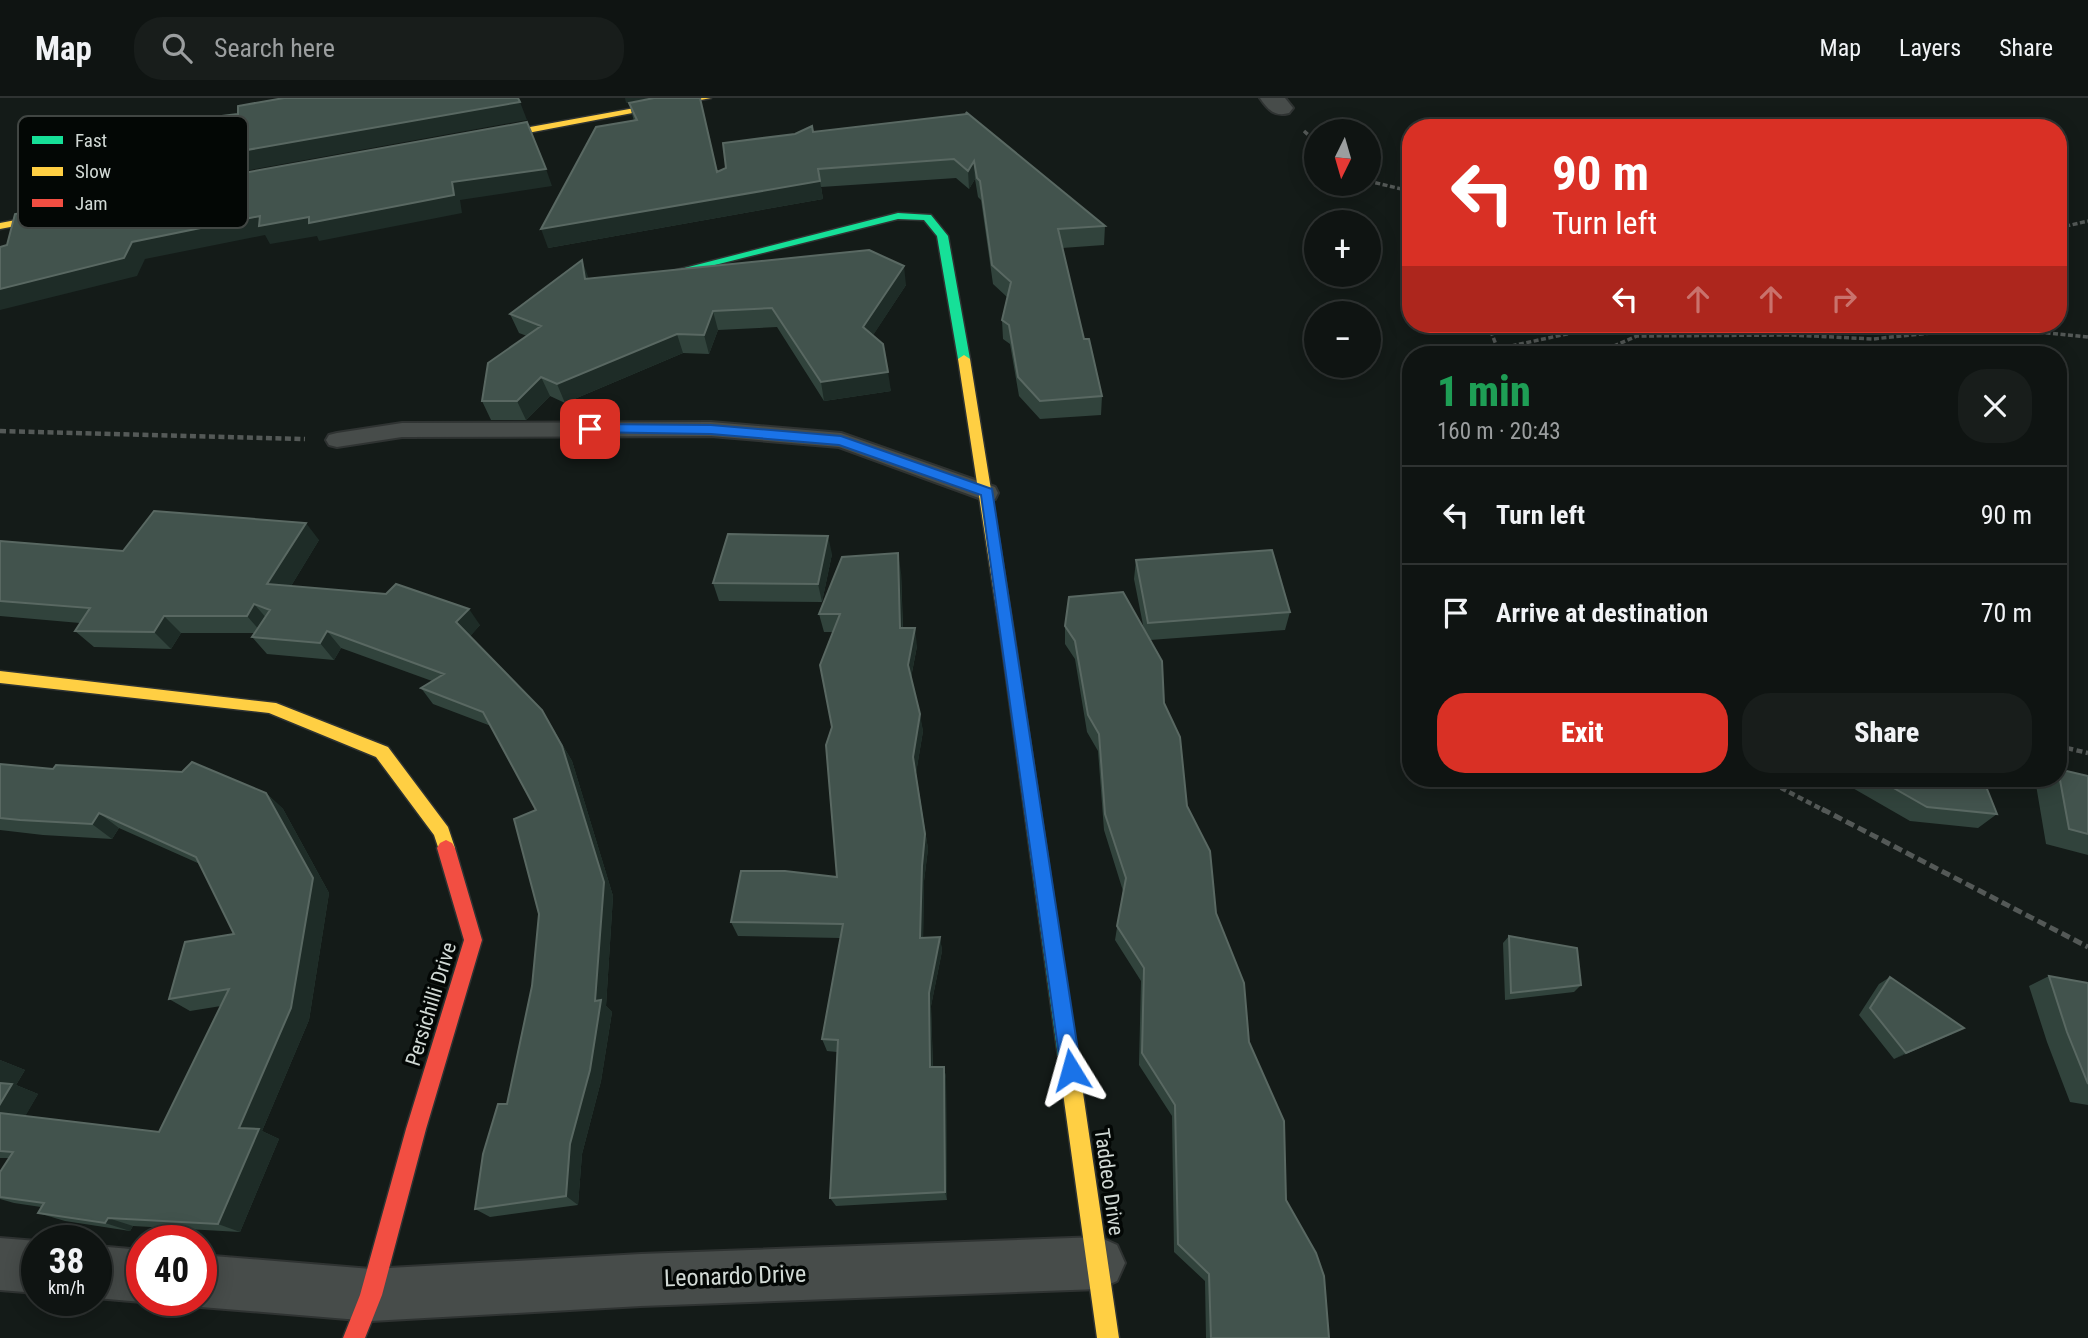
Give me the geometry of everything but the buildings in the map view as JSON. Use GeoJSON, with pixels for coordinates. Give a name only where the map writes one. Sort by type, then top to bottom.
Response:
{"type":"FeatureCollection","features":[{"type":"Feature","properties":{"kind":"street"},"geometry":{"type":"LineString","coordinates":[[462,142],[706,98]]}},
{"type":"Feature","properties":{"kind":"street","name":"Taddeo Drive"},"geometry":{"type":"LineString","coordinates":[[675,272],[898,216],[927,217],[942,236],[987,492],[1108,1338]]}},
{"type":"Feature","properties":{"kind":"street"},"geometry":{"type":"LineString","coordinates":[[0,226],[18,223]]}},
{"type":"Feature","properties":{"kind":"street","name":"Persichilli Drive"},"geometry":{"type":"LineString","coordinates":[[0,677],[270,707],[382,752],[442,832],[473,940],[363,1316]]}},
{"type":"Feature","properties":{"kind":"street","name":"Leonardo Drive"},"geometry":{"type":"LineString","coordinates":[[217,1284],[363,1316],[641,1280],[1099,1263]]}},
{"type":"Feature","properties":{"kind":"street"},"geometry":{"type":"LineString","coordinates":[[0,1264],[21,1266]]}},
{"type":"Feature","properties":{"kind":"lane"},"geometry":{"type":"LineString","coordinates":[[337,440],[402,430],[711,429],[841,440],[987,492]]}},
{"type":"Feature","properties":{"kind":"path"},"geometry":{"type":"LineString","coordinates":[[1381,184],[1402,189]]}},
{"type":"Feature","properties":{"kind":"path"},"geometry":{"type":"LineString","coordinates":[[2067,226],[2088,221]]}},
{"type":"Feature","properties":{"kind":"path"},"geometry":{"type":"LineString","coordinates":[[1511,346],[1572,333]]}},
{"type":"Feature","properties":{"kind":"path"},"geometry":{"type":"LineString","coordinates":[[1614,346],[1637,336],[1791,335],[1873,339],[1930,333]]}},
{"type":"Feature","properties":{"kind":"path"},"geometry":{"type":"LineString","coordinates":[[2048,333],[2088,337]]}},
{"type":"Feature","properties":{"kind":"path"},"geometry":{"type":"LineString","coordinates":[[0,431],[337,440]]}},
{"type":"Feature","properties":{"kind":"path"},"geometry":{"type":"LineString","coordinates":[[2067,748],[2088,753]]}},
{"type":"Feature","properties":{"kind":"path"},"geometry":{"type":"LineString","coordinates":[[1779,787],[2088,947]]}},
{"type":"Feature","properties":{"kind":"traffic: fast"},"geometry":{"type":"LineString","coordinates":[[675,272],[898,216],[927,217],[942,236],[964,359]]}},
{"type":"Feature","properties":{"kind":"traffic: fast"},"geometry":{"type":"LineString","coordinates":[[1007,633],[1073,1093]]}},
{"type":"Feature","properties":{"kind":"traffic: slow"},"geometry":{"type":"LineString","coordinates":[[481,139],[706,98]]}},
{"type":"Feature","properties":{"kind":"traffic: slow"},"geometry":{"type":"LineString","coordinates":[[0,226],[18,223]]}},
{"type":"Feature","properties":{"kind":"traffic: slow"},"geometry":{"type":"LineString","coordinates":[[964,359],[1007,633]]}},
{"type":"Feature","properties":{"kind":"traffic: slow"},"geometry":{"type":"LineString","coordinates":[[0,677],[270,707],[382,752],[442,832],[446,848]]}},
{"type":"Feature","properties":{"kind":"traffic: slow"},"geometry":{"type":"LineString","coordinates":[[1073,1093],[1108,1338]]}},
{"type":"Feature","properties":{"kind":"traffic: jam"},"geometry":{"type":"LineString","coordinates":[[354,1338],[371,1295],[416,1129],[473,940],[446,848]]}},
{"type":"Feature","properties":{"kind":"route"},"geometry":{"type":"LineString","coordinates":[[590,429],[711,429],[841,440],[987,492],[1071,1070]]}}]}
